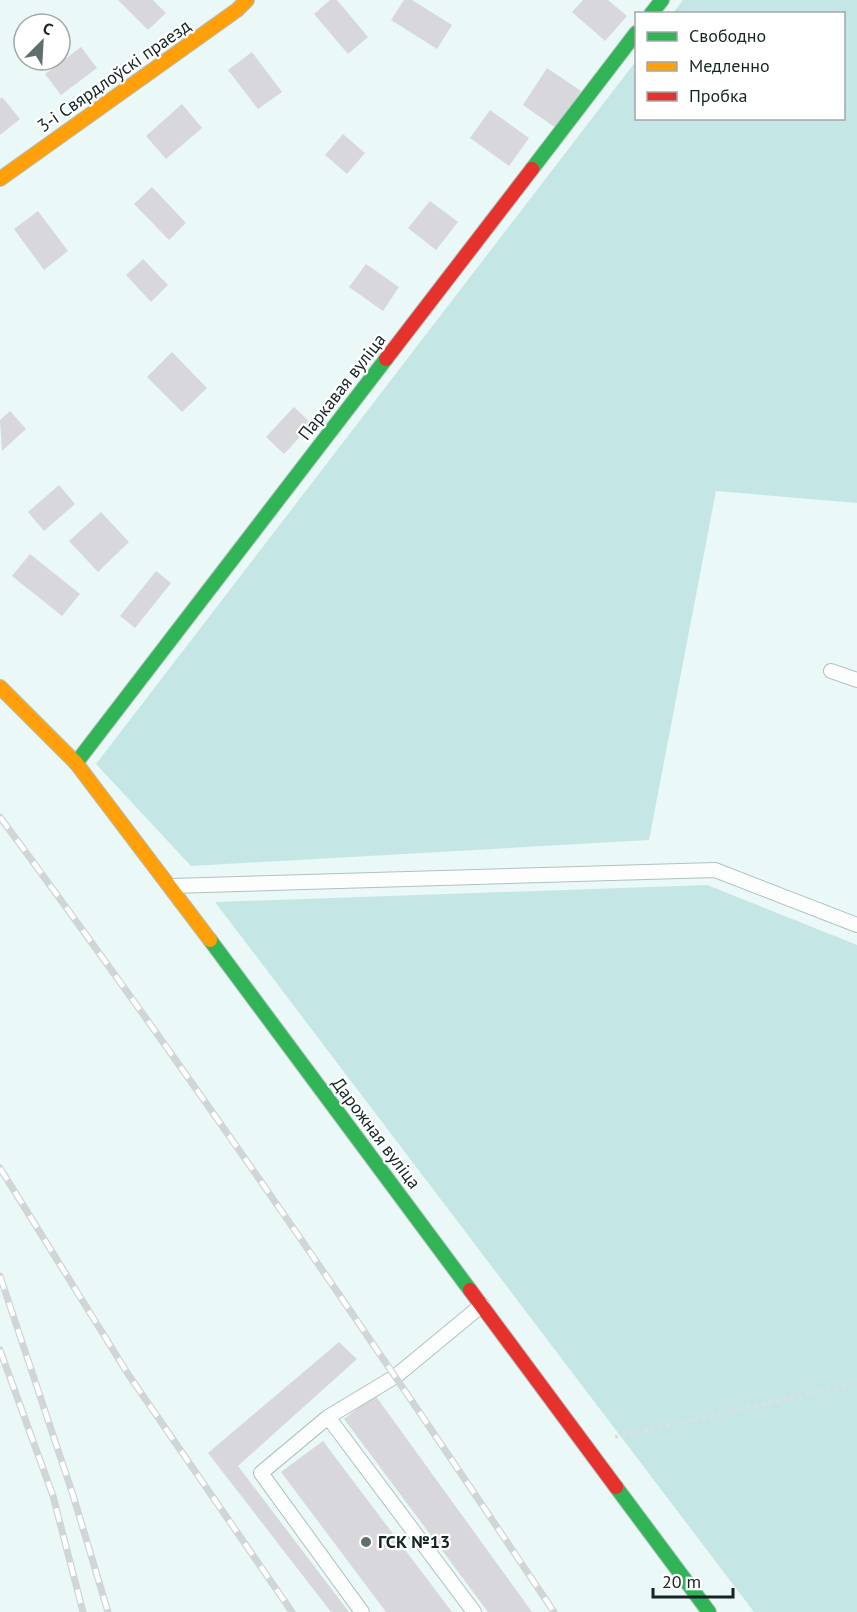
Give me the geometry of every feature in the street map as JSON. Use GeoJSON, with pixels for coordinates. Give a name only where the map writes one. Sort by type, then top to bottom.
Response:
{"type":"FeatureCollection","features":[{"type":"Feature","properties":{"kind":"street","name":"3-і Свярдлоўскі праезд"},"geometry":{"type":"LineString","coordinates":[[0,179],[237,10],[247,0]]}},
{"type":"Feature","properties":{"kind":"street"},"geometry":{"type":"LineString","coordinates":[[653,12],[662,0]]}},
{"type":"Feature","properties":{"kind":"street","name":"Паркавая вуліца"},"geometry":{"type":"LineString","coordinates":[[76,763],[635,34]]}},
{"type":"Feature","properties":{"kind":"street","name":"Дарожная вуліца"},"geometry":{"type":"LineString","coordinates":[[0,687],[76,763],[170,886],[482,1305],[582,1444],[709,1612]]}},
{"type":"Feature","properties":{"kind":"lane"},"geometry":{"type":"LineString","coordinates":[[831,671],[857,680]]}},
{"type":"Feature","properties":{"kind":"lane"},"geometry":{"type":"LineString","coordinates":[[170,886],[715,870],[857,925]]}},
{"type":"Feature","properties":{"kind":"lane"},"geometry":{"type":"LineString","coordinates":[[362,1612],[261,1473],[328,1417],[396,1376],[482,1305]]}},
{"type":"Feature","properties":{"kind":"lane"},"geometry":{"type":"LineString","coordinates":[[328,1417],[474,1612]]}},
{"type":"Feature","properties":{"kind":"path"},"geometry":{"type":"LineString","coordinates":[[582,1444],[857,1383]]}},
{"type":"Feature","properties":{"kind":"shaded area"},"geometry":{"type":"Polygon","coordinates":[[[683,0],[857,0],[857,503],[716,491],[649,840],[191,866],[96,764],[635,62],[635,120],[845,120],[845,12],[674,12],[683,0]]]}},
{"type":"Feature","properties":{"kind":"shaded area"},"geometry":{"type":"Polygon","coordinates":[[[707,885],[857,945],[857,1612],[754,1612],[215,902],[707,885]]]}},
{"type":"Feature","properties":{"kind":"building"},"geometry":{"type":"Polygon","coordinates":[[[118,0],[153,0],[166,13],[148,30],[118,0]]]}},
{"type":"Feature","properties":{"kind":"building"},"geometry":{"type":"Polygon","coordinates":[[[330,0],[337,0],[368,37],[348,54],[314,14],[330,0]]]}},
{"type":"Feature","properties":{"kind":"building"},"geometry":{"type":"Polygon","coordinates":[[[404,0],[412,0],[452,25],[437,49],[391,20],[404,0]]]}},
{"type":"Feature","properties":{"kind":"building"},"geometry":{"type":"Polygon","coordinates":[[[583,0],[608,0],[627,16],[605,41],[572,12],[583,0]]]}},
{"type":"Feature","properties":{"kind":"building"},"geometry":{"type":"Polygon","coordinates":[[[81,47],[97,68],[61,95],[45,74],[72,72],[72,54],[81,47]]]}},
{"type":"Feature","properties":{"kind":"building"},"geometry":{"type":"Polygon","coordinates":[[[252,52],[282,92],[258,109],[228,70],[252,52]]]}},
{"type":"Feature","properties":{"kind":"building"},"geometry":{"type":"Polygon","coordinates":[[[547,68],[581,91],[556,128],[523,105],[547,68]]]}},
{"type":"Feature","properties":{"kind":"building"},"geometry":{"type":"Polygon","coordinates":[[[2,97],[20,119],[0,135],[0,99],[2,97]]]}},
{"type":"Feature","properties":{"kind":"building"},"geometry":{"type":"Polygon","coordinates":[[[182,104],[202,128],[166,159],[146,136],[182,104]]]}},
{"type":"Feature","properties":{"kind":"building"},"geometry":{"type":"Polygon","coordinates":[[[490,110],[529,138],[509,166],[470,138],[490,110]]]}},
{"type":"Feature","properties":{"kind":"building"},"geometry":{"type":"Polygon","coordinates":[[[343,134],[365,153],[347,174],[325,155],[343,134]]]}},
{"type":"Feature","properties":{"kind":"building"},"geometry":{"type":"Polygon","coordinates":[[[152,187],[186,223],[169,240],[134,204],[152,187]]]}},
{"type":"Feature","properties":{"kind":"building"},"geometry":{"type":"Polygon","coordinates":[[[430,201],[458,222],[436,250],[408,228],[430,201]]]}},
{"type":"Feature","properties":{"kind":"building"},"geometry":{"type":"Polygon","coordinates":[[[38,211],[68,251],[44,270],[14,229],[38,211]]]}},
{"type":"Feature","properties":{"kind":"building"},"geometry":{"type":"Polygon","coordinates":[[[143,259],[168,285],[151,302],[126,275],[143,259]]]}},
{"type":"Feature","properties":{"kind":"building"},"geometry":{"type":"Polygon","coordinates":[[[366,264],[399,287],[383,311],[349,287],[366,264]]]}},
{"type":"Feature","properties":{"kind":"building"},"geometry":{"type":"Polygon","coordinates":[[[172,352],[207,388],[182,412],[147,377],[172,352]]]}},
{"type":"Feature","properties":{"kind":"building"},"geometry":{"type":"Polygon","coordinates":[[[294,407],[312,424],[284,454],[266,437],[294,407]]]}},
{"type":"Feature","properties":{"kind":"building"},"geometry":{"type":"Polygon","coordinates":[[[10,411],[26,429],[2,451],[0,420],[10,411]]]}},
{"type":"Feature","properties":{"kind":"building"},"geometry":{"type":"Polygon","coordinates":[[[59,485],[75,504],[44,531],[28,512],[59,485]]]}},
{"type":"Feature","properties":{"kind":"building"},"geometry":{"type":"Polygon","coordinates":[[[101,512],[129,542],[98,572],[69,541],[101,512]]]}},
{"type":"Feature","properties":{"kind":"building"},"geometry":{"type":"Polygon","coordinates":[[[30,554],[80,594],[62,616],[12,576],[30,554]]]}},
{"type":"Feature","properties":{"kind":"building"},"geometry":{"type":"Polygon","coordinates":[[[156,571],[171,583],[135,628],[120,616],[156,571]]]}},
{"type":"Feature","properties":{"kind":"building"},"geometry":{"type":"Polygon","coordinates":[[[339,1342],[357,1359],[238,1466],[349,1612],[331,1612],[208,1453],[339,1342]]]}},
{"type":"Feature","properties":{"kind":"building"},"geometry":{"type":"Polygon","coordinates":[[[375,1395],[532,1612],[488,1612],[344,1419],[375,1395]]]}},
{"type":"Feature","properties":{"kind":"building","name":"ГСК №13"},"geometry":{"type":"Polygon","coordinates":[[[323,1441],[452,1612],[386,1612],[281,1472],[323,1441]]]}},
{"type":"Feature","properties":{"kind":"railway"},"geometry":{"type":"LineString","coordinates":[[0,817],[282,1211],[554,1612]]}},
{"type":"Feature","properties":{"kind":"railway"},"geometry":{"type":"LineString","coordinates":[[0,1168],[128,1374],[292,1612]]}},
{"type":"Feature","properties":{"kind":"railway"},"geometry":{"type":"LineString","coordinates":[[0,1276],[73,1495],[108,1612]]}},
{"type":"Feature","properties":{"kind":"railway"},"geometry":{"type":"LineString","coordinates":[[0,1350],[53,1496],[83,1612]]}},
{"type":"Feature","properties":{"kind":"traffic: fast"},"geometry":{"type":"LineString","coordinates":[[653,12],[662,0]]}},
{"type":"Feature","properties":{"kind":"traffic: fast"},"geometry":{"type":"LineString","coordinates":[[532,169],[635,34]]}},
{"type":"Feature","properties":{"kind":"traffic: fast"},"geometry":{"type":"LineString","coordinates":[[76,763],[386,359]]}},
{"type":"Feature","properties":{"kind":"traffic: fast"},"geometry":{"type":"LineString","coordinates":[[210,940],[470,1290]]}},
{"type":"Feature","properties":{"kind":"traffic: fast"},"geometry":{"type":"LineString","coordinates":[[616,1487],[709,1612]]}},
{"type":"Feature","properties":{"kind":"traffic: slow"},"geometry":{"type":"LineString","coordinates":[[0,179],[237,10],[247,0]]}},
{"type":"Feature","properties":{"kind":"traffic: slow"},"geometry":{"type":"LineString","coordinates":[[0,687],[76,763],[210,940]]}},
{"type":"Feature","properties":{"kind":"traffic: jam"},"geometry":{"type":"LineString","coordinates":[[386,359],[532,169]]}},
{"type":"Feature","properties":{"kind":"traffic: jam"},"geometry":{"type":"LineString","coordinates":[[470,1290],[616,1487]]}},
{"type":"Feature","properties":{"kind":"place","name":"ГСК №13"},"geometry":{"type":"Point","coordinates":[366,1542]}}]}
